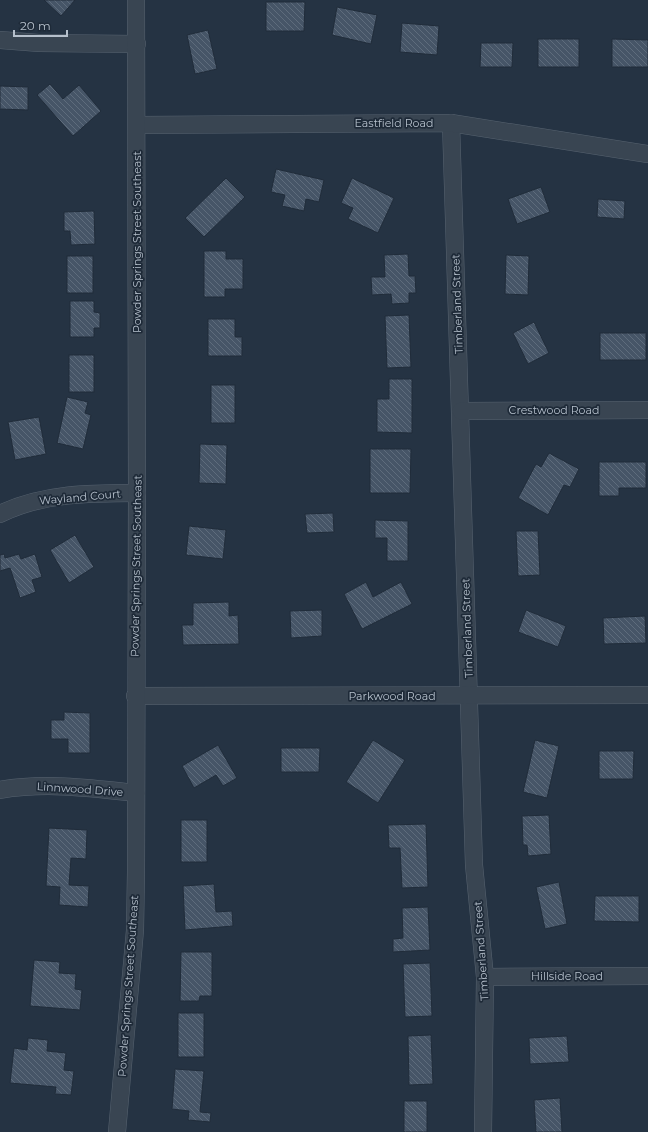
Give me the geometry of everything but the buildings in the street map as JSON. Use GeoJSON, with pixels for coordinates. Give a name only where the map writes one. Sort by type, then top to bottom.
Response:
{"type":"FeatureCollection","features":[{"type":"Feature","properties":{"kind":"street","name":"Powder Springs Street Southeast"},"geometry":{"type":"LineString","coordinates":[[117,1132],[135,930],[137,493],[136,0]]}},
{"type":"Feature","properties":{"kind":"street"},"geometry":{"type":"LineString","coordinates":[[0,40],[39,43],[137,44]]}},
{"type":"Feature","properties":{"kind":"street","name":"Eastfield Road"},"geometry":{"type":"LineString","coordinates":[[137,125],[451,123],[648,154]]}},
{"type":"Feature","properties":{"kind":"street","name":"Timberland Street"},"geometry":{"type":"LineString","coordinates":[[451,123],[474,865],[485,977],[483,1132]]}},
{"type":"Feature","properties":{"kind":"street","name":"Crestwood Road"},"geometry":{"type":"LineString","coordinates":[[461,410],[648,410]]}},
{"type":"Feature","properties":{"kind":"street","name":"Wayland Court"},"geometry":{"type":"LineString","coordinates":[[0,514],[25,503],[50,498],[137,493]]}},
{"type":"Feature","properties":{"kind":"street","name":"Parkwood Road"},"geometry":{"type":"LineString","coordinates":[[135,696],[648,695]]}},
{"type":"Feature","properties":{"kind":"street","name":"Linnwood Drive"},"geometry":{"type":"LineString","coordinates":[[0,790],[22,786],[49,785],[136,793]]}},
{"type":"Feature","properties":{"kind":"street","name":"Hillside Road"},"geometry":{"type":"LineString","coordinates":[[485,977],[648,976]]}}]}
